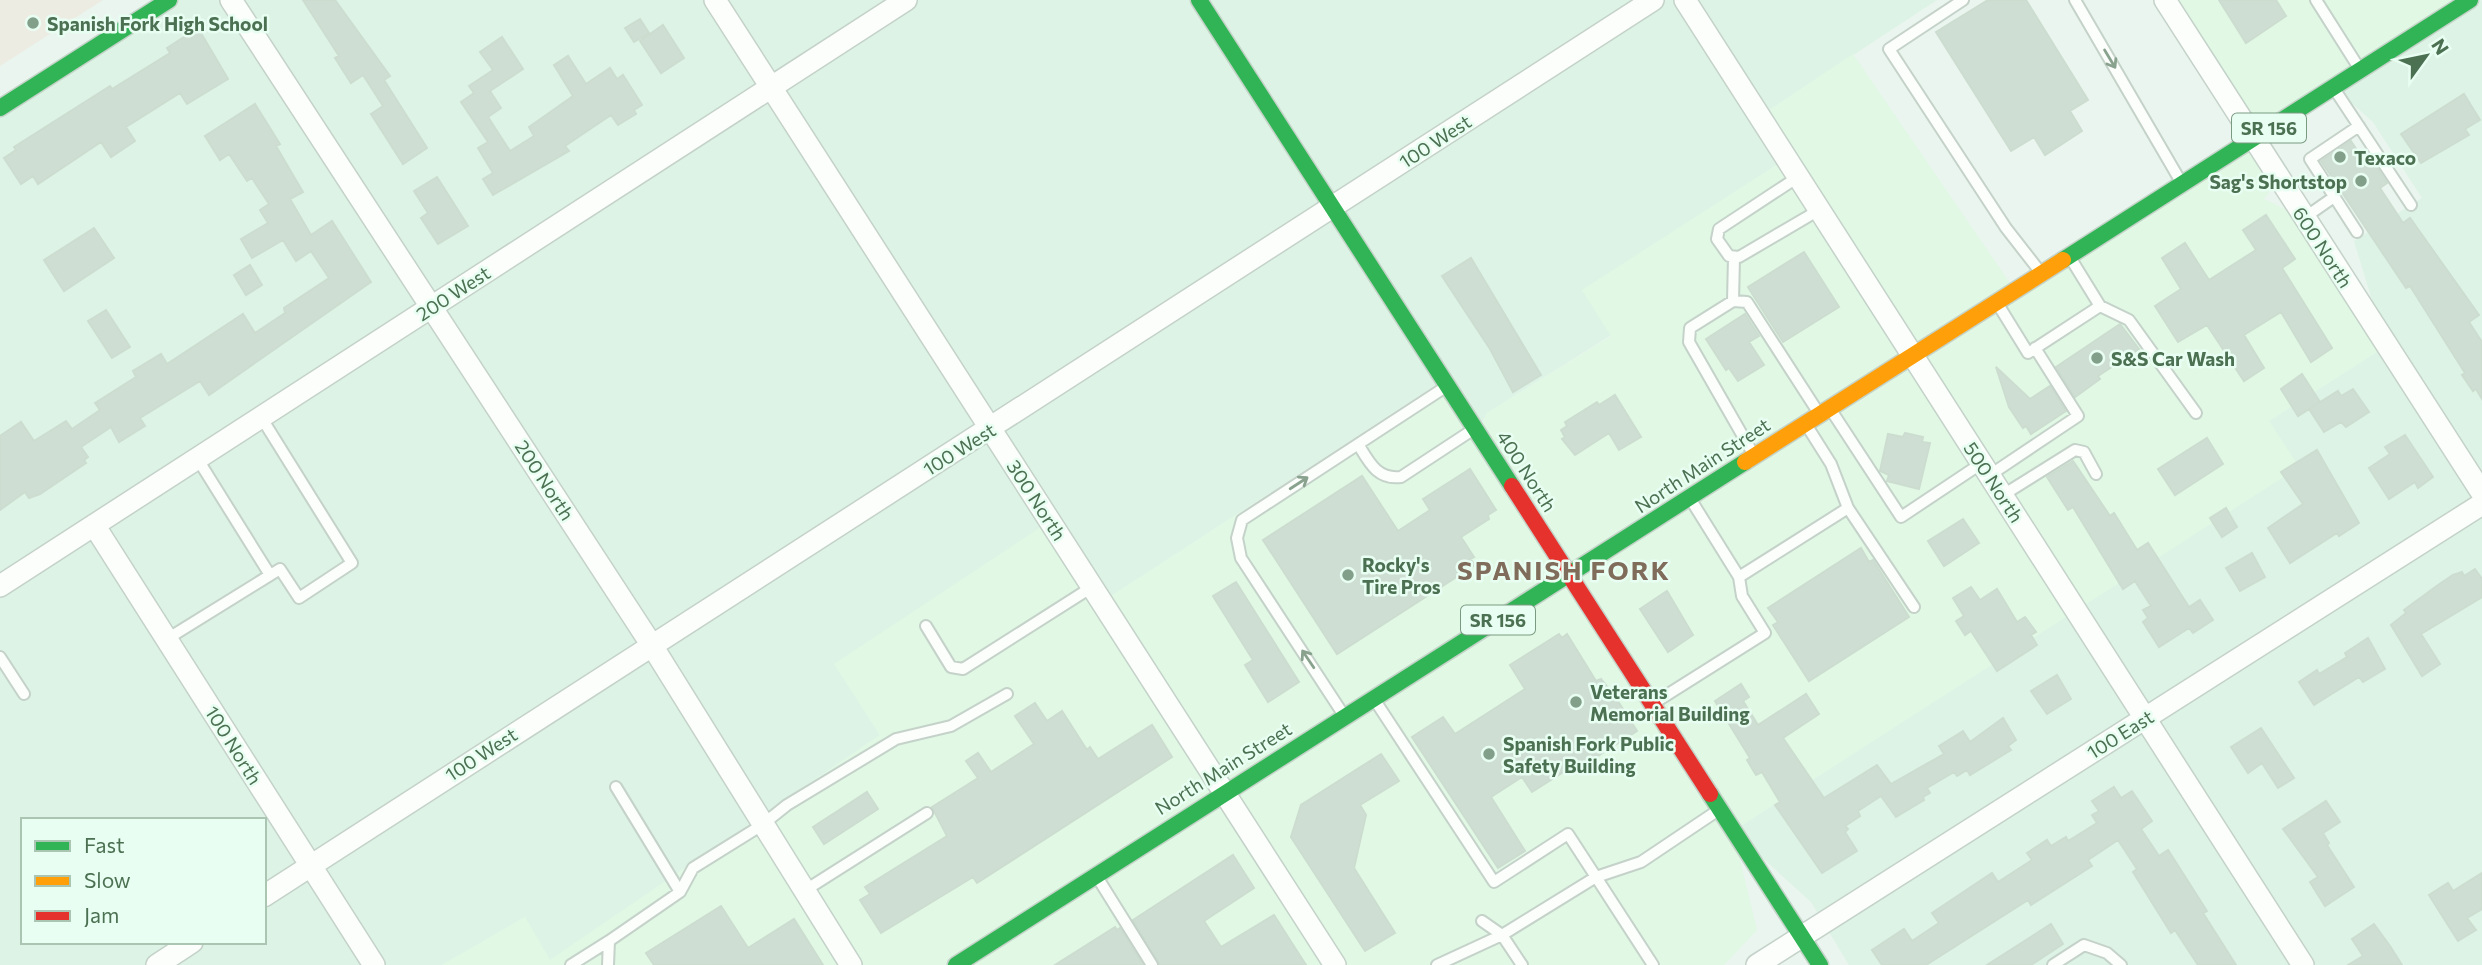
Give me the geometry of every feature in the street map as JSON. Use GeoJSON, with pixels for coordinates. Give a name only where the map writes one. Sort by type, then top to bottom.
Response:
{"type":"FeatureCollection","features":[{"type":"Feature","properties":{"kind":"main road"},"geometry":{"type":"LineString","coordinates":[[5,101],[169,0]]}},
{"type":"Feature","properties":{"kind":"main road","name":"400 North"},"geometry":{"type":"LineString","coordinates":[[1199,0],[1820,965]]}},
{"type":"Feature","properties":{"kind":"main road","name":"North Main Street"},"geometry":{"type":"LineString","coordinates":[[956,965],[1223,792],[1569,575],[2068,254],[2254,139],[2470,0]]}},
{"type":"Feature","properties":{"kind":"street","name":"200 North"},"geometry":{"type":"LineString","coordinates":[[230,0],[433,306],[651,644],[851,965]]}},
{"type":"Feature","properties":{"kind":"street","name":"300 North"},"geometry":{"type":"LineString","coordinates":[[715,0],[1335,965]]}},
{"type":"Feature","properties":{"kind":"street","name":"200 West"},"geometry":{"type":"LineString","coordinates":[[0,586],[906,0]]}},
{"type":"Feature","properties":{"kind":"street","name":"100 West"},"geometry":{"type":"LineString","coordinates":[[266,895],[1653,0]]}},
{"type":"Feature","properties":{"kind":"street","name":"500 North"},"geometry":{"type":"LineString","coordinates":[[1685,0],[2302,965]]}},
{"type":"Feature","properties":{"kind":"street","name":"600 North"},"geometry":{"type":"LineString","coordinates":[[2165,0],[2482,493]]}},
{"type":"Feature","properties":{"kind":"street","name":"100 East"},"geometry":{"type":"LineString","coordinates":[[1758,965],[2482,504]]}},
{"type":"Feature","properties":{"kind":"street","name":"100 North"},"geometry":{"type":"LineString","coordinates":[[94,525],[374,965]]}},
{"type":"Feature","properties":{"kind":"street"},"geometry":{"type":"LineString","coordinates":[[157,965],[189,944]]}},
{"type":"Feature","properties":{"kind":"lane"},"geometry":{"type":"LineString","coordinates":[[1963,0],[1889,49],[2006,228],[2040,272]]}},
{"type":"Feature","properties":{"kind":"lane"},"geometry":{"type":"LineString","coordinates":[[2075,0],[2181,182]]}},
{"type":"Feature","properties":{"kind":"lane"},"geometry":{"type":"LineString","coordinates":[[2316,0],[2360,70]]}},
{"type":"Feature","properties":{"kind":"lane"},"geometry":{"type":"LineString","coordinates":[[2334,87],[2411,205]]}},
{"type":"Feature","properties":{"kind":"lane"},"geometry":{"type":"LineString","coordinates":[[2357,232],[2310,159],[2359,126]]}},
{"type":"Feature","properties":{"kind":"lane"},"geometry":{"type":"LineString","coordinates":[[1798,177],[1719,229],[1717,239],[1729,256],[1739,257],[1819,209]]}},
{"type":"Feature","properties":{"kind":"lane"},"geometry":{"type":"LineString","coordinates":[[2305,218],[2334,197]]}},
{"type":"Feature","properties":{"kind":"lane"},"geometry":{"type":"LineString","coordinates":[[2068,254],[2100,306],[2129,320],[2196,413]]}},
{"type":"Feature","properties":{"kind":"lane"},"geometry":{"type":"LineString","coordinates":[[1733,301],[1734,257]]}},
{"type":"Feature","properties":{"kind":"lane"},"geometry":{"type":"LineString","coordinates":[[1996,300],[2028,353],[2100,306]]}},
{"type":"Feature","properties":{"kind":"lane"},"geometry":{"type":"LineString","coordinates":[[1755,456],[1689,342],[1690,328],[1733,301],[1747,302],[1901,517],[2078,416],[2035,348]]}},
{"type":"Feature","properties":{"kind":"lane"},"geometry":{"type":"LineString","coordinates":[[1344,716],[1241,558],[1237,538],[1242,520],[1448,386]]}},
{"type":"Feature","properties":{"kind":"lane"},"geometry":{"type":"LineString","coordinates":[[167,639],[281,569],[299,598],[352,563],[261,417]]}},
{"type":"Feature","properties":{"kind":"lane"},"geometry":{"type":"LineString","coordinates":[[1805,424],[1831,464],[1848,508],[1914,607]]}},
{"type":"Feature","properties":{"kind":"lane"},"geometry":{"type":"LineString","coordinates":[[1358,444],[1374,469],[1389,479],[1401,477],[1475,429]]}},
{"type":"Feature","properties":{"kind":"lane"},"geometry":{"type":"LineString","coordinates":[[2003,495],[2075,450],[2084,452],[2096,474]]}},
{"type":"Feature","properties":{"kind":"lane"},"geometry":{"type":"LineString","coordinates":[[197,458],[270,575]]}},
{"type":"Feature","properties":{"kind":"lane"},"geometry":{"type":"LineString","coordinates":[[1652,704],[1765,632],[1742,596],[1739,577],[1690,498]]}},
{"type":"Feature","properties":{"kind":"lane"},"geometry":{"type":"LineString","coordinates":[[1739,577],[1848,508]]}},
{"type":"Feature","properties":{"kind":"lane"},"geometry":{"type":"LineString","coordinates":[[926,626],[951,667],[963,669],[1092,587]]}},
{"type":"Feature","properties":{"kind":"lane"},"geometry":{"type":"LineString","coordinates":[[0,657],[24,694]]}},
{"type":"Feature","properties":{"kind":"lane"},"geometry":{"type":"LineString","coordinates":[[571,965],[680,892],[693,869],[762,825],[787,805],[896,739],[951,726],[1007,694]]}},
{"type":"Feature","properties":{"kind":"lane"},"geometry":{"type":"LineString","coordinates":[[1373,698],[1493,882],[1568,834],[1653,965]]}},
{"type":"Feature","properties":{"kind":"lane"},"geometry":{"type":"LineString","coordinates":[[616,787],[680,892]]}},
{"type":"Feature","properties":{"kind":"lane"},"geometry":{"type":"LineString","coordinates":[[1437,965],[1502,935],[1596,877],[1641,862],[1720,809]]}},
{"type":"Feature","properties":{"kind":"lane"},"geometry":{"type":"LineString","coordinates":[[804,891],[927,813]]}},
{"type":"Feature","properties":{"kind":"lane"},"geometry":{"type":"LineString","coordinates":[[1095,875],[1152,965]]}},
{"type":"Feature","properties":{"kind":"lane"},"geometry":{"type":"LineString","coordinates":[[1482,921],[1502,935],[1521,965]]}},
{"type":"Feature","properties":{"kind":"lane"},"geometry":{"type":"LineString","coordinates":[[608,965],[609,941]]}},
{"type":"Feature","properties":{"kind":"lane"},"geometry":{"type":"LineString","coordinates":[[2053,965],[2084,945],[2107,953],[2121,965]]}},
{"type":"Feature","properties":{"kind":"shaded area","name":"Spanish Fork High School"},"geometry":{"type":"Polygon","coordinates":[[[0,0],[103,0],[0,66],[0,0]]]}},
{"type":"Feature","properties":{"kind":"shaded area"},"geometry":{"type":"Polygon","coordinates":[[[169,0],[1937,0],[1760,116],[1786,159],[1583,290],[1611,335],[1487,413],[1477,432],[1443,380],[1102,602],[835,664],[880,735],[549,961],[525,917],[442,965],[0,965],[0,108],[169,0]]]}},
{"type":"Feature","properties":{"kind":"shaded area"},"geometry":{"type":"Polygon","coordinates":[[[2165,0],[2470,0],[2254,139],[2279,178],[2264,199],[2304,218],[2386,346],[2269,421],[2299,467],[1733,831],[1757,930],[1724,965],[442,965],[525,917],[550,960],[880,735],[834,664],[1050,521],[1102,602],[1444,380],[1478,432],[1487,413],[1611,336],[1582,290],[1786,159],[1759,117],[1853,54],[2014,289],[2253,139],[2165,0]]]}},
{"type":"Feature","properties":{"kind":"shaded area"},"geometry":{"type":"Polygon","coordinates":[[[2482,0],[2482,965],[1849,965],[1811,902],[1733,831],[2298,467],[2269,421],[2386,346],[2354,241],[2422,198],[2373,122],[2334,87],[2482,0]]]}},
{"type":"Feature","properties":{"kind":"building"},"geometry":{"type":"Polygon","coordinates":[[[303,0],[335,0],[390,76],[384,80],[427,148],[403,164],[371,114],[383,106],[363,75],[351,83],[335,58],[339,56],[303,0]]]}},
{"type":"Feature","properties":{"kind":"building"},"geometry":{"type":"Polygon","coordinates":[[[1988,0],[2026,0],[2088,100],[2070,111],[2082,131],[2045,155],[2034,137],[2011,151],[1936,32],[1988,0]]]}},
{"type":"Feature","properties":{"kind":"building"},"geometry":{"type":"Polygon","coordinates":[[[2219,0],[2276,0],[2286,16],[2246,43],[2219,0]]]}},
{"type":"Feature","properties":{"kind":"building"},"geometry":{"type":"Polygon","coordinates":[[[640,19],[649,33],[634,42],[625,28],[640,19]]]}},
{"type":"Feature","properties":{"kind":"building"},"geometry":{"type":"Polygon","coordinates":[[[663,25],[684,58],[661,73],[640,41],[663,25]]]}},
{"type":"Feature","properties":{"kind":"building"},"geometry":{"type":"Polygon","coordinates":[[[198,28],[228,79],[187,104],[180,93],[126,127],[135,141],[111,157],[101,142],[38,184],[33,176],[21,184],[4,158],[16,150],[14,147],[110,86],[112,89],[170,53],[167,48],[198,28]]]}},
{"type":"Feature","properties":{"kind":"building"},"geometry":{"type":"Polygon","coordinates":[[[502,37],[523,69],[490,91],[501,108],[488,117],[510,151],[534,136],[529,127],[573,96],[554,65],[568,56],[586,84],[610,68],[617,79],[623,75],[642,105],[634,110],[636,114],[618,125],[611,115],[565,146],[569,151],[493,195],[483,179],[493,173],[478,148],[488,142],[461,102],[474,93],[469,86],[493,70],[480,52],[502,37]]]}},
{"type":"Feature","properties":{"kind":"building"},"geometry":{"type":"Polygon","coordinates":[[[2464,94],[2480,120],[2465,129],[2469,135],[2421,163],[2401,134],[2464,94]]]}},
{"type":"Feature","properties":{"kind":"building"},"geometry":{"type":"Polygon","coordinates":[[[255,104],[280,144],[276,146],[303,192],[290,199],[311,235],[332,221],[371,282],[209,395],[200,381],[140,418],[145,426],[119,442],[111,427],[81,447],[88,457],[84,460],[86,463],[40,494],[29,498],[25,492],[0,510],[0,436],[21,422],[34,441],[66,421],[72,429],[100,410],[95,403],[136,377],[133,371],[161,354],[167,364],[243,314],[255,333],[285,313],[284,308],[329,278],[311,251],[296,261],[283,240],[252,258],[241,239],[268,223],[260,210],[269,204],[252,178],[247,181],[229,154],[220,160],[205,136],[255,104]]]}},
{"type":"Feature","properties":{"kind":"building"},"geometry":{"type":"Polygon","coordinates":[[[2351,141],[2364,161],[2370,157],[2387,183],[2380,188],[2403,223],[2410,218],[2479,315],[2469,322],[2482,342],[2482,399],[2462,375],[2465,373],[2410,286],[2406,288],[2321,161],[2351,141]]]}},
{"type":"Feature","properties":{"kind":"building"},"geometry":{"type":"Polygon","coordinates":[[[437,177],[468,226],[438,244],[421,218],[428,213],[414,191],[437,177]]]}},
{"type":"Feature","properties":{"kind":"building"},"geometry":{"type":"Polygon","coordinates":[[[2266,215],[2295,259],[2282,268],[2332,348],[2311,362],[2281,312],[2244,335],[2264,368],[2244,381],[2207,325],[2178,342],[2155,306],[2181,289],[2162,258],[2185,243],[2209,280],[2256,250],[2243,230],[2266,215]]]}},
{"type":"Feature","properties":{"kind":"building"},"geometry":{"type":"Polygon","coordinates":[[[94,228],[114,258],[64,291],[44,260],[94,228]]]}},
{"type":"Feature","properties":{"kind":"building"},"geometry":{"type":"Polygon","coordinates":[[[1804,252],[1839,307],[1783,342],[1748,287],[1804,252]]]}},
{"type":"Feature","properties":{"kind":"building"},"geometry":{"type":"Polygon","coordinates":[[[1471,258],[1541,375],[1513,392],[1490,349],[1442,276],[1471,258]]]}},
{"type":"Feature","properties":{"kind":"building"},"geometry":{"type":"Polygon","coordinates":[[[250,265],[262,285],[246,295],[234,275],[250,265]]]}},
{"type":"Feature","properties":{"kind":"building"},"geometry":{"type":"Polygon","coordinates":[[[106,310],[130,347],[112,358],[88,321],[106,310]]]}},
{"type":"Feature","properties":{"kind":"building"},"geometry":{"type":"Polygon","coordinates":[[[1745,314],[1759,336],[1749,342],[1764,365],[1738,381],[1729,368],[1726,370],[1706,339],[1745,314]]]}},
{"type":"Feature","properties":{"kind":"building","name":"S&S Car Wash"},"geometry":{"type":"Polygon","coordinates":[[[2120,324],[2139,349],[2098,376],[2100,379],[2075,397],[2056,367],[2120,324]]]}},
{"type":"Feature","properties":{"kind":"building"},"geometry":{"type":"Polygon","coordinates":[[[1996,367],[2030,399],[2050,386],[2066,411],[2031,434],[2026,426],[2023,428],[2009,407],[1996,367]]]}},
{"type":"Feature","properties":{"kind":"building"},"geometry":{"type":"Polygon","coordinates":[[[2302,374],[2320,402],[2298,416],[2281,389],[2302,374]]]}},
{"type":"Feature","properties":{"kind":"building"},"geometry":{"type":"Polygon","coordinates":[[[2353,389],[2369,412],[2346,427],[2341,422],[2324,432],[2309,409],[2338,391],[2341,396],[2353,389]]]}},
{"type":"Feature","properties":{"kind":"building"},"geometry":{"type":"Polygon","coordinates":[[[1615,395],[1641,437],[1619,450],[1609,433],[1575,455],[1562,439],[1565,437],[1561,430],[1567,426],[1565,422],[1597,402],[1599,405],[1615,395]]]}},
{"type":"Feature","properties":{"kind":"building"},"geometry":{"type":"Polygon","coordinates":[[[1905,433],[1923,437],[1922,442],[1930,443],[1919,489],[1887,481],[1889,475],[1880,471],[1888,434],[1903,437],[1905,433]]]}},
{"type":"Feature","properties":{"kind":"building"},"geometry":{"type":"Polygon","coordinates":[[[2405,435],[2433,477],[2418,488],[2415,482],[2389,499],[2369,468],[2390,454],[2385,447],[2405,435]]]}},
{"type":"Feature","properties":{"kind":"building"},"geometry":{"type":"Polygon","coordinates":[[[2207,438],[2223,464],[2175,495],[2158,469],[2207,438]]]}},
{"type":"Feature","properties":{"kind":"building"},"geometry":{"type":"Polygon","coordinates":[[[2317,450],[2359,523],[2339,536],[2337,533],[2290,563],[2268,528],[2303,504],[2281,472],[2317,450]]]}},
{"type":"Feature","properties":{"kind":"building"},"geometry":{"type":"Polygon","coordinates":[[[2073,461],[2110,516],[2114,513],[2137,550],[2148,543],[2189,607],[2200,600],[2213,620],[2193,633],[2189,628],[2159,647],[2143,622],[2148,618],[2143,610],[2151,606],[2135,581],[2123,589],[2073,507],[2068,510],[2047,477],[2073,461]]]}},
{"type":"Feature","properties":{"kind":"building","name":"Rocky's Tire Pros"},"geometry":{"type":"Polygon","coordinates":[[[1470,469],[1496,510],[1488,515],[1489,519],[1461,537],[1474,557],[1470,559],[1475,565],[1337,654],[1263,540],[1362,476],[1398,531],[1430,510],[1423,499],[1470,469]]]}},
{"type":"Feature","properties":{"kind":"building"},"geometry":{"type":"Polygon","coordinates":[[[2226,508],[2237,527],[2222,537],[2210,518],[2226,508]]]}},
{"type":"Feature","properties":{"kind":"building"},"geometry":{"type":"Polygon","coordinates":[[[1963,519],[1979,543],[1944,566],[1928,541],[1963,519]]]}},
{"type":"Feature","properties":{"kind":"building"},"geometry":{"type":"Polygon","coordinates":[[[1861,548],[1869,562],[1873,560],[1909,617],[1809,681],[1773,625],[1778,622],[1768,608],[1861,548]]]}},
{"type":"Feature","properties":{"kind":"building"},"geometry":{"type":"Polygon","coordinates":[[[2252,553],[2265,577],[2240,591],[2226,568],[2252,553]]]}},
{"type":"Feature","properties":{"kind":"building"},"geometry":{"type":"Polygon","coordinates":[[[2475,569],[2482,579],[2482,597],[2421,634],[2440,664],[2422,676],[2391,625],[2406,613],[2404,610],[2453,575],[2462,572],[2464,576],[2475,569]]]}},
{"type":"Feature","properties":{"kind":"building"},"geometry":{"type":"Polygon","coordinates":[[[1236,582],[1299,682],[1268,702],[1245,665],[1253,660],[1213,596],[1236,582]]]}},
{"type":"Feature","properties":{"kind":"building"},"geometry":{"type":"Polygon","coordinates":[[[1971,587],[1980,600],[1997,589],[2017,622],[2025,617],[2036,632],[2031,635],[2037,645],[1997,671],[1971,631],[1965,635],[1956,621],[1964,616],[1953,598],[1971,587]]]}},
{"type":"Feature","properties":{"kind":"building"},"geometry":{"type":"Polygon","coordinates":[[[1667,591],[1693,635],[1668,652],[1640,609],[1667,591]]]}},
{"type":"Feature","properties":{"kind":"building"},"geometry":{"type":"Polygon","coordinates":[[[1559,634],[1562,638],[1567,634],[1596,681],[1601,679],[1637,731],[1576,770],[1573,766],[1532,792],[1522,777],[1491,797],[1525,851],[1498,868],[1412,737],[1443,717],[1455,734],[1525,689],[1510,665],[1559,634]]]}},
{"type":"Feature","properties":{"kind":"building"},"geometry":{"type":"Polygon","coordinates":[[[2368,638],[2385,669],[2363,682],[2359,677],[2314,705],[2299,682],[2317,670],[2319,674],[2347,657],[2345,653],[2368,638]]]}},
{"type":"Feature","properties":{"kind":"building"},"geometry":{"type":"Polygon","coordinates":[[[2057,675],[2071,699],[2047,714],[2031,691],[2057,675]]]}},
{"type":"Feature","properties":{"kind":"building"},"geometry":{"type":"Polygon","coordinates":[[[1741,684],[1749,697],[1743,701],[1758,725],[1806,694],[1819,714],[1783,738],[1824,798],[1877,765],[1891,784],[1944,754],[1939,746],[1963,731],[1970,742],[2003,718],[2016,740],[2008,746],[2011,750],[1970,775],[1967,770],[1957,776],[1954,772],[1927,788],[1930,793],[1923,797],[1924,800],[1896,817],[1881,796],[1858,811],[1860,816],[1845,826],[1848,829],[1845,832],[1857,851],[1822,873],[1775,805],[1780,802],[1762,772],[1756,775],[1747,760],[1750,758],[1715,701],[1741,684]]]}},
{"type":"Feature","properties":{"kind":"building"},"geometry":{"type":"Polygon","coordinates":[[[1035,703],[1047,721],[1062,711],[1087,750],[1090,747],[1098,759],[1152,725],[1172,757],[977,883],[973,877],[881,933],[860,900],[870,894],[865,887],[947,836],[932,807],[978,778],[966,761],[978,753],[991,772],[1034,744],[1015,716],[1035,703]]]}},
{"type":"Feature","properties":{"kind":"building"},"geometry":{"type":"Polygon","coordinates":[[[2261,728],[2294,778],[2278,788],[2262,763],[2248,773],[2231,747],[2261,728]]]}},
{"type":"Feature","properties":{"kind":"building"},"geometry":{"type":"Polygon","coordinates":[[[1381,754],[1399,781],[1360,805],[1366,815],[1354,868],[1395,933],[1365,951],[1291,837],[1301,805],[1381,754]]]}},
{"type":"Feature","properties":{"kind":"building"},"geometry":{"type":"Polygon","coordinates":[[[2114,787],[2121,798],[2132,791],[2152,821],[2141,829],[2159,856],[2168,850],[2207,911],[2203,913],[2236,965],[2198,965],[2175,930],[2171,933],[2133,872],[2137,869],[2118,840],[2088,860],[2092,866],[2031,905],[2028,900],[1926,965],[1882,965],[1872,950],[1904,929],[1912,941],[1939,923],[1932,913],[1992,873],[1998,882],[2032,860],[2027,853],[2047,840],[2051,846],[2066,837],[2068,841],[2097,823],[2092,815],[2099,811],[2092,801],[2114,787]]]}},
{"type":"Feature","properties":{"kind":"building"},"geometry":{"type":"Polygon","coordinates":[[[867,792],[878,809],[824,844],[813,827],[867,792]]]}},
{"type":"Feature","properties":{"kind":"building"},"geometry":{"type":"Polygon","coordinates":[[[2326,801],[2340,822],[2323,833],[2329,843],[2327,845],[2354,887],[2325,906],[2310,882],[2318,877],[2283,829],[2326,801]]]}},
{"type":"Feature","properties":{"kind":"building"},"geometry":{"type":"Polygon","coordinates":[[[1233,855],[1254,888],[1204,921],[1221,947],[1274,915],[1306,965],[1160,965],[1133,920],[1233,855]]]}},
{"type":"Feature","properties":{"kind":"building"},"geometry":{"type":"Polygon","coordinates":[[[2482,873],[2482,909],[2467,918],[2476,930],[2458,941],[2429,895],[2448,883],[2453,891],[2482,873]]]}},
{"type":"Feature","properties":{"kind":"building"},"geometry":{"type":"Polygon","coordinates":[[[721,906],[748,948],[794,919],[823,965],[654,965],[646,953],[721,906]]]}},
{"type":"Feature","properties":{"kind":"building"},"geometry":{"type":"Polygon","coordinates":[[[2051,924],[2063,944],[2031,965],[1987,965],[2051,924]]]}},
{"type":"Feature","properties":{"kind":"building"},"geometry":{"type":"Polygon","coordinates":[[[2374,924],[2402,965],[2348,965],[2363,956],[2352,939],[2374,924]]]}},
{"type":"Feature","properties":{"kind":"building"},"geometry":{"type":"Polygon","coordinates":[[[1115,927],[1117,930],[1120,928],[1143,965],[1055,965],[1115,927]]]}},
{"type":"Feature","properties":{"kind":"traffic: fast"},"geometry":{"type":"LineString","coordinates":[[0,108],[169,0]]}},
{"type":"Feature","properties":{"kind":"traffic: fast"},"geometry":{"type":"LineString","coordinates":[[1199,0],[1512,486]]}},
{"type":"Feature","properties":{"kind":"traffic: fast"},"geometry":{"type":"LineString","coordinates":[[2063,260],[2470,0]]}},
{"type":"Feature","properties":{"kind":"traffic: fast"},"geometry":{"type":"LineString","coordinates":[[956,965],[1745,462]]}},
{"type":"Feature","properties":{"kind":"traffic: fast"},"geometry":{"type":"LineString","coordinates":[[1710,794],[1820,965]]}},
{"type":"Feature","properties":{"kind":"traffic: slow"},"geometry":{"type":"LineString","coordinates":[[1745,462],[2063,260]]}},
{"type":"Feature","properties":{"kind":"traffic: jam"},"geometry":{"type":"LineString","coordinates":[[1512,486],[1710,794]]}},
{"type":"Feature","properties":{"kind":"place","name":"Spanish Fork High School"},"geometry":{"type":"Point","coordinates":[33,23]}},
{"type":"Feature","properties":{"kind":"place","name":"Texaco"},"geometry":{"type":"Point","coordinates":[2340,157]}},
{"type":"Feature","properties":{"kind":"place","name":"Sag's Shortstop"},"geometry":{"type":"Point","coordinates":[2361,181]}},
{"type":"Feature","properties":{"kind":"place","name":"S&S Car Wash"},"geometry":{"type":"Point","coordinates":[2097,358]}},
{"type":"Feature","properties":{"kind":"place","name":"Rocky's Tire Pros"},"geometry":{"type":"Point","coordinates":[1348,575]}},
{"type":"Feature","properties":{"kind":"place","name":"Veterans Memorial Building"},"geometry":{"type":"Point","coordinates":[1576,702]}},
{"type":"Feature","properties":{"kind":"place","name":"Spanish Fork Public Safety Building"},"geometry":{"type":"Point","coordinates":[1489,754]}},
{"type":"Feature","properties":{"kind":"district","name":"SPANISH FORK"},"geometry":{"type":"Point","coordinates":[1564,569]}}]}
